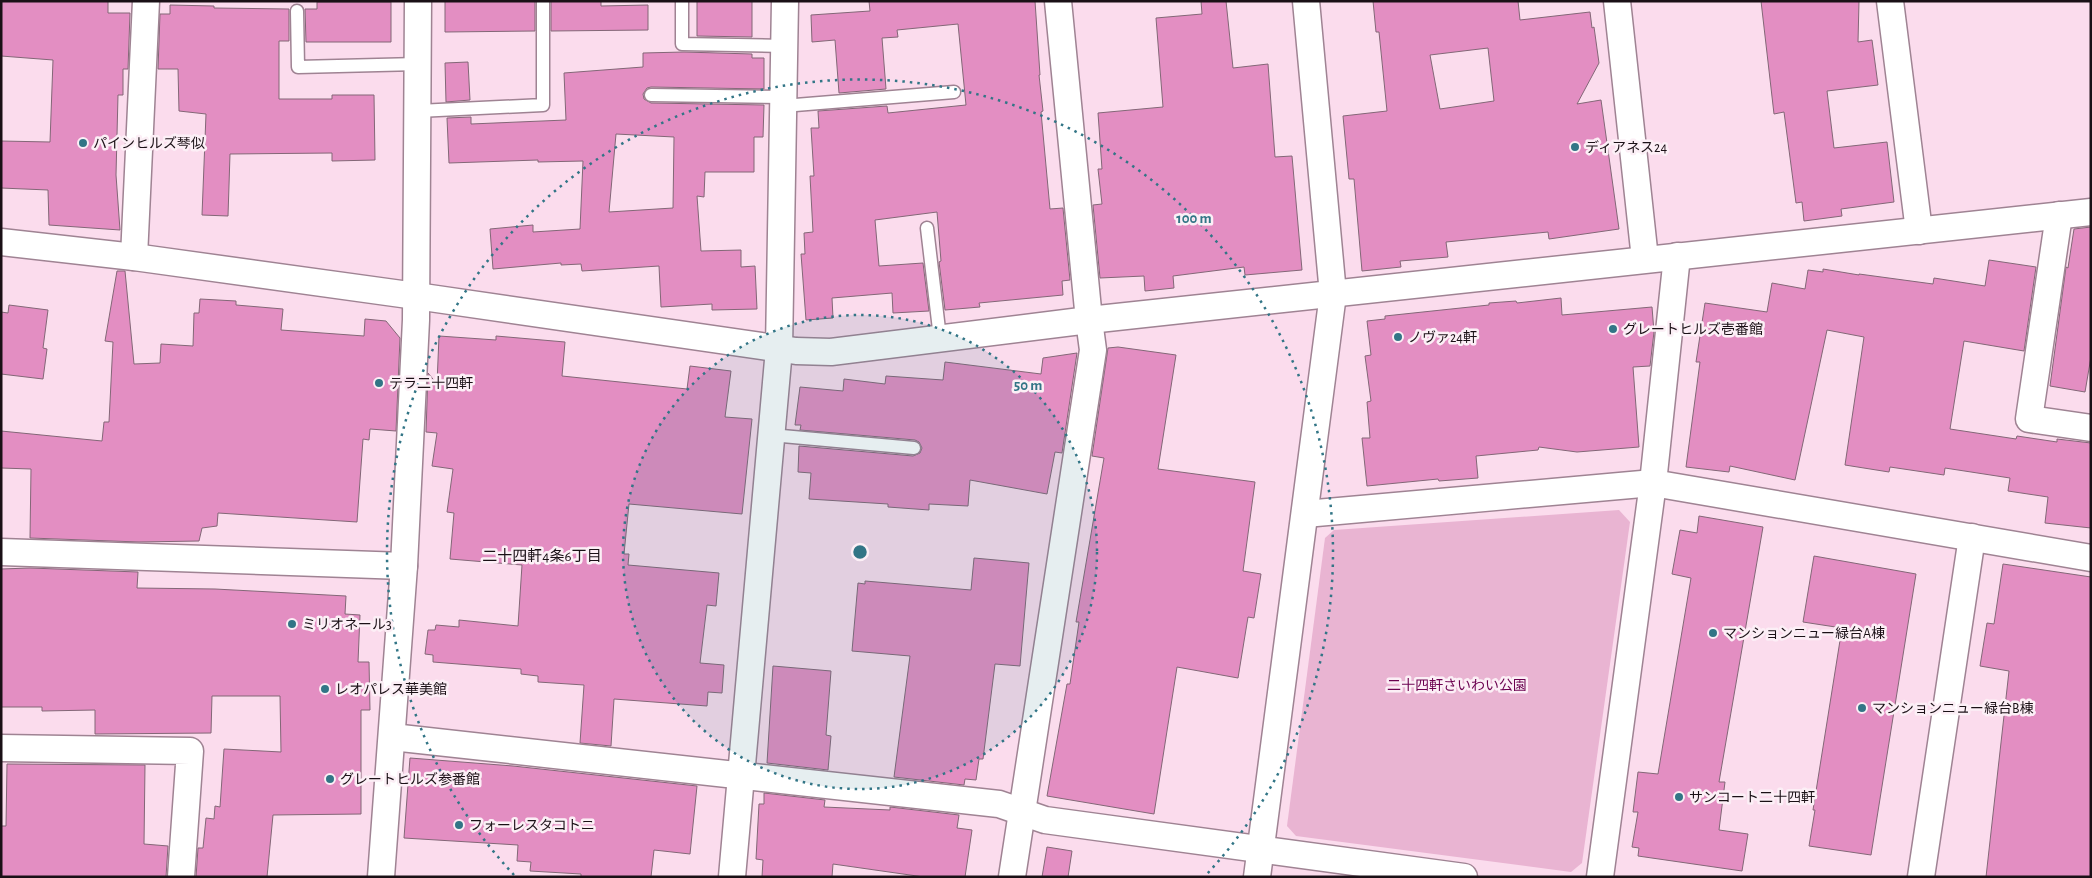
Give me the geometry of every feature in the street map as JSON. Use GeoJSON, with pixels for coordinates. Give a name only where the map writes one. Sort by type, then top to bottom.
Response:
{"type":"FeatureCollection","features":[{"type":"Feature","properties":{"kind":"street"},"geometry":{"type":"LineString","coordinates":[[134,257],[146,1]]}},
{"type":"Feature","properties":{"kind":"street"},"geometry":{"type":"LineString","coordinates":[[381,877],[404,566],[416,296],[418,1]]}},
{"type":"Feature","properties":{"kind":"street"},"geometry":{"type":"LineString","coordinates":[[732,877],[779,349],[785,1]]}},
{"type":"Feature","properties":{"kind":"street"},"geometry":{"type":"LineString","coordinates":[[1012,877],[1093,350],[1058,1]]}},
{"type":"Feature","properties":{"kind":"street"},"geometry":{"type":"LineString","coordinates":[[1257,877],[1333,294],[1306,1]]}},
{"type":"Feature","properties":{"kind":"street"},"geometry":{"type":"LineString","coordinates":[[1617,1],[1645,259]]}},
{"type":"Feature","properties":{"kind":"street"},"geometry":{"type":"LineString","coordinates":[[1890,1],[1919,231]]}},
{"type":"Feature","properties":{"kind":"street"},"geometry":{"type":"LineString","coordinates":[[1,242],[134,257],[416,296],[796,352],[832,352],[1089,320],[2091,212]]}},
{"type":"Feature","properties":{"kind":"street"},"geometry":{"type":"LineString","coordinates":[[2059,215],[2029,419],[2091,428]]}},
{"type":"Feature","properties":{"kind":"street"},"geometry":{"type":"LineString","coordinates":[[1600,877],[1653,483],[1677,256]]}},
{"type":"Feature","properties":{"kind":"street"},"geometry":{"type":"LineString","coordinates":[[1305,514],[1653,483],[2091,558]]}},
{"type":"Feature","properties":{"kind":"street"},"geometry":{"type":"LineString","coordinates":[[1921,877],[1972,537]]}},
{"type":"Feature","properties":{"kind":"street"},"geometry":{"type":"LineString","coordinates":[[1,552],[404,566]]}},
{"type":"Feature","properties":{"kind":"street"},"geometry":{"type":"LineString","coordinates":[[392,737],[999,804],[1045,820],[1464,877]]}},
{"type":"Feature","properties":{"kind":"street"},"geometry":{"type":"LineString","coordinates":[[1,748],[190,751],[182,877]]}},
{"type":"Feature","properties":{"kind":"lane"},"geometry":{"type":"LineString","coordinates":[[418,111],[543,105],[543,1]]}},
{"type":"Feature","properties":{"kind":"lane"},"geometry":{"type":"LineString","coordinates":[[682,1],[682,44],[784,46]]}},
{"type":"Feature","properties":{"kind":"lane"},"geometry":{"type":"LineString","coordinates":[[297,11],[298,67],[418,64]]}},
{"type":"Feature","properties":{"kind":"lane"},"geometry":{"type":"LineString","coordinates":[[651,95],[783,101],[954,92]]}},
{"type":"Feature","properties":{"kind":"lane"},"geometry":{"type":"LineString","coordinates":[[927,228],[940,338]]}},
{"type":"Feature","properties":{"kind":"lane"},"geometry":{"type":"LineString","coordinates":[[771,435],[914,448]]}},
{"type":"Feature","properties":{"kind":"green space","name":"二十四軒さいわい公園"},"geometry":{"type":"Polygon","coordinates":[[[1619,510],[1630,522],[1582,863],[1571,872],[1296,836],[1287,826],[1325,538],[1334,530],[1619,510]]]}},
{"type":"Feature","properties":{"kind":"building"},"geometry":{"type":"Polygon","coordinates":[[[1,1],[108,1],[108,13],[130,13],[128,69],[123,69],[123,95],[118,95],[116,175],[120,230],[49,225],[48,190],[1,188],[1,141],[50,142],[53,60],[1,56],[1,1]]]}},
{"type":"Feature","properties":{"kind":"building"},"geometry":{"type":"Polygon","coordinates":[[[445,1],[535,1],[535,31],[445,32],[445,1]]]}},
{"type":"Feature","properties":{"kind":"building"},"geometry":{"type":"Polygon","coordinates":[[[551,1],[601,1],[601,6],[648,5],[648,30],[551,31],[551,1]]]}},
{"type":"Feature","properties":{"kind":"building"},"geometry":{"type":"Polygon","coordinates":[[[697,1],[752,1],[752,37],[697,36],[697,1]]]}},
{"type":"Feature","properties":{"kind":"building"},"geometry":{"type":"Polygon","coordinates":[[[869,1],[1035,1],[1043,111],[1041,112],[1050,209],[1063,208],[1070,280],[1062,281],[1063,295],[979,303],[980,307],[945,310],[939,262],[941,261],[937,212],[875,220],[879,266],[923,263],[929,311],[893,313],[892,293],[832,298],[833,318],[806,320],[801,254],[805,254],[804,233],[813,232],[810,176],[814,176],[811,128],[819,128],[818,111],[887,106],[888,113],[966,105],[958,24],[897,30],[898,37],[882,38],[886,89],[839,93],[835,40],[812,42],[811,15],[870,11],[869,1]]]}},
{"type":"Feature","properties":{"kind":"building"},"geometry":{"type":"Polygon","coordinates":[[[1201,1],[1226,1],[1233,68],[1268,64],[1275,157],[1292,156],[1302,270],[1245,275],[1244,267],[1173,276],[1174,288],[1145,291],[1144,276],[1100,278],[1093,205],[1102,204],[1098,169],[1102,169],[1098,113],[1163,107],[1156,18],[1202,14],[1201,1]]]}},
{"type":"Feature","properties":{"kind":"building"},"geometry":{"type":"Polygon","coordinates":[[[1373,1],[1518,1],[1520,20],[1590,12],[1599,63],[1577,104],[1601,100],[1619,229],[1549,239],[1548,232],[1446,242],[1448,257],[1400,261],[1401,267],[1362,271],[1354,179],[1349,179],[1343,116],[1387,111],[1379,32],[1376,32],[1373,1]],[[1488,48],[1430,55],[1440,109],[1494,101],[1488,48]]]}},
{"type":"Feature","properties":{"kind":"building"},"geometry":{"type":"Polygon","coordinates":[[[1761,1],[1859,1],[1858,42],[1872,40],[1878,85],[1827,91],[1834,148],[1887,142],[1894,202],[1841,209],[1842,216],[1804,221],[1802,202],[1796,203],[1784,112],[1774,114],[1761,1]]]}},
{"type":"Feature","properties":{"kind":"building"},"geometry":{"type":"Polygon","coordinates":[[[317,2],[391,2],[391,42],[306,42],[305,9],[317,9],[317,2]]]}},
{"type":"Feature","properties":{"kind":"building"},"geometry":{"type":"Polygon","coordinates":[[[170,5],[214,6],[214,8],[289,9],[289,41],[279,41],[279,99],[332,99],[332,95],[374,95],[375,160],[332,161],[332,153],[230,154],[228,216],[202,215],[206,114],[179,111],[178,69],[158,69],[160,14],[170,14],[170,5]]]}},
{"type":"Feature","properties":{"kind":"building"},"geometry":{"type":"Polygon","coordinates":[[[643,53],[752,54],[752,58],[764,58],[764,89],[651,87],[647,88],[643,94],[644,99],[651,103],[764,105],[763,137],[754,137],[754,172],[705,172],[704,197],[697,196],[701,251],[741,250],[741,267],[755,266],[757,309],[712,310],[712,304],[661,307],[659,266],[582,271],[581,264],[561,265],[561,263],[493,269],[490,229],[533,225],[533,232],[580,229],[583,161],[538,162],[538,160],[449,163],[447,118],[471,117],[471,124],[566,120],[564,73],[643,67],[643,53]],[[616,134],[609,212],[673,208],[674,137],[616,134]]]}},
{"type":"Feature","properties":{"kind":"building"},"geometry":{"type":"Polygon","coordinates":[[[468,62],[470,100],[446,102],[445,63],[468,62]]]}},
{"type":"Feature","properties":{"kind":"building"},"geometry":{"type":"Polygon","coordinates":[[[2091,227],[2091,357],[2085,392],[2050,386],[2066,267],[2068,268],[2074,229],[2091,227]]]}},
{"type":"Feature","properties":{"kind":"building"},"geometry":{"type":"Polygon","coordinates":[[[1989,260],[2036,267],[2024,351],[1964,341],[1950,429],[2016,439],[2017,436],[2057,442],[2057,439],[2091,443],[2091,528],[2045,523],[2048,497],[2008,491],[2010,478],[1945,468],[1944,475],[1890,467],[1889,472],[1845,465],[1864,337],[1827,330],[1795,480],[1730,466],[1729,472],[1686,467],[1700,362],[1696,362],[1705,303],[1767,312],[1772,283],[1805,289],[1808,270],[1823,272],[1823,269],[1933,284],[1934,278],[1985,286],[1989,260]]]}},
{"type":"Feature","properties":{"kind":"building"},"geometry":{"type":"Polygon","coordinates":[[[117,271],[125,271],[134,364],[160,363],[161,344],[193,346],[194,313],[199,313],[200,299],[236,301],[236,305],[283,309],[281,330],[364,336],[365,319],[386,321],[400,338],[396,431],[370,429],[369,440],[363,439],[357,522],[218,513],[217,526],[202,528],[199,541],[139,542],[30,538],[31,469],[1,468],[1,431],[102,441],[104,422],[109,422],[113,342],[105,341],[117,271]]]}},
{"type":"Feature","properties":{"kind":"building"},"geometry":{"type":"Polygon","coordinates":[[[1561,298],[1562,315],[1652,307],[1654,332],[1650,366],[1633,367],[1639,447],[1577,452],[1539,447],[1538,450],[1476,456],[1478,478],[1439,481],[1438,479],[1367,486],[1362,438],[1370,438],[1367,402],[1371,401],[1365,356],[1371,355],[1367,321],[1385,319],[1385,316],[1489,305],[1489,303],[1516,301],[1517,303],[1561,298]]]}},
{"type":"Feature","properties":{"kind":"building"},"geometry":{"type":"Polygon","coordinates":[[[9,305],[48,310],[43,348],[47,349],[43,379],[1,374],[1,312],[8,313],[9,305]]]}},
{"type":"Feature","properties":{"kind":"building"},"geometry":{"type":"Polygon","coordinates":[[[439,336],[496,340],[496,336],[565,342],[562,376],[687,389],[690,366],[731,371],[725,417],[752,419],[742,514],[629,504],[624,554],[629,554],[628,565],[719,573],[716,606],[707,605],[700,663],[724,665],[722,693],[708,692],[707,706],[614,699],[611,746],[580,743],[584,685],[538,682],[538,676],[521,674],[521,669],[433,662],[433,655],[425,654],[428,630],[435,630],[436,625],[459,627],[459,620],[518,626],[522,565],[450,559],[454,513],[447,512],[453,469],[432,466],[437,433],[426,432],[428,373],[437,384],[439,336]]]}},
{"type":"Feature","properties":{"kind":"building"},"geometry":{"type":"Polygon","coordinates":[[[1118,347],[1176,355],[1158,469],[1255,482],[1243,571],[1261,574],[1254,618],[1248,617],[1238,678],[1177,667],[1154,814],[1047,796],[1067,684],[1070,684],[1079,622],[1076,622],[1104,458],[1092,456],[1108,348],[1118,347]]]}},
{"type":"Feature","properties":{"kind":"building"},"geometry":{"type":"Polygon","coordinates":[[[1077,353],[1062,453],[1055,452],[1047,494],[970,480],[968,506],[929,504],[929,510],[888,507],[888,504],[809,499],[811,473],[798,472],[799,446],[913,456],[920,453],[922,448],[919,442],[915,440],[800,430],[801,425],[795,425],[800,387],[843,391],[844,379],[885,384],[886,376],[943,380],[945,362],[1041,374],[1043,358],[1077,353]]]}},
{"type":"Feature","properties":{"kind":"building","name":"マンションニュー緑台A棟"},"geometry":{"type":"Polygon","coordinates":[[[1699,516],[1763,527],[1719,782],[1725,782],[1719,830],[1748,834],[1742,871],[1638,856],[1639,848],[1632,847],[1638,812],[1633,812],[1638,772],[1658,774],[1691,578],[1672,574],[1680,530],[1697,533],[1699,516]]]}},
{"type":"Feature","properties":{"kind":"building","name":"マンションニュー緑台B棟"},"geometry":{"type":"Polygon","coordinates":[[[1814,556],[1916,574],[1871,855],[1809,846],[1842,628],[1803,622],[1814,556]]]}},
{"type":"Feature","properties":{"kind":"building"},"geometry":{"type":"Polygon","coordinates":[[[974,558],[1029,563],[1020,666],[995,664],[983,759],[979,759],[976,780],[965,779],[964,785],[894,777],[910,656],[852,651],[858,583],[865,584],[865,581],[971,590],[974,558]]]}},
{"type":"Feature","properties":{"kind":"building"},"geometry":{"type":"Polygon","coordinates":[[[2003,564],[2091,577],[2091,877],[1986,877],[2009,671],[1980,666],[1987,623],[1994,624],[2003,564]]]}},
{"type":"Feature","properties":{"kind":"building"},"geometry":{"type":"Polygon","coordinates":[[[30,568],[138,572],[137,588],[215,589],[346,596],[345,614],[360,615],[358,662],[369,662],[370,710],[361,710],[361,814],[273,815],[267,877],[196,877],[198,848],[203,848],[206,818],[214,819],[215,806],[220,807],[224,749],[281,752],[280,696],[212,696],[211,733],[95,734],[95,710],[42,711],[42,707],[1,707],[1,569],[30,568]]]}},
{"type":"Feature","properties":{"kind":"building"},"geometry":{"type":"Polygon","coordinates":[[[773,666],[831,671],[826,735],[831,736],[828,770],[767,763],[773,666]]]}},
{"type":"Feature","properties":{"kind":"building"},"geometry":{"type":"Polygon","coordinates":[[[410,758],[513,766],[697,786],[690,854],[654,850],[651,877],[581,877],[581,874],[530,871],[531,862],[517,861],[518,845],[404,838],[410,758]]]}},
{"type":"Feature","properties":{"kind":"building"},"geometry":{"type":"Polygon","coordinates":[[[7,764],[145,765],[144,844],[168,846],[166,877],[1,877],[1,826],[6,826],[7,764]]]}},
{"type":"Feature","properties":{"kind":"building"},"geometry":{"type":"Polygon","coordinates":[[[764,793],[825,800],[824,807],[890,810],[890,807],[959,815],[957,828],[972,830],[965,877],[924,877],[833,864],[832,877],[762,877],[763,860],[756,859],[759,804],[764,804],[764,793]]]}},
{"type":"Feature","properties":{"kind":"building"},"geometry":{"type":"Polygon","coordinates":[[[1047,847],[1072,851],[1068,877],[1042,877],[1047,847]]]}},
{"type":"Feature","properties":{"kind":"place","name":"パインヒルズ琴似"},"geometry":{"type":"Point","coordinates":[83,143]}},
{"type":"Feature","properties":{"kind":"place","name":"ディアネス24"},"geometry":{"type":"Point","coordinates":[1575,147]}},
{"type":"Feature","properties":{"kind":"place","name":"グレートヒルズ壱番館"},"geometry":{"type":"Point","coordinates":[1613,329]}},
{"type":"Feature","properties":{"kind":"place","name":"ノヴァ24軒"},"geometry":{"type":"Point","coordinates":[1398,337]}},
{"type":"Feature","properties":{"kind":"place","name":"テラ二十四軒"},"geometry":{"type":"Point","coordinates":[379,383]}},
{"type":"Feature","properties":{"kind":"place","name":"ミリオネール3"},"geometry":{"type":"Point","coordinates":[292,624]}},
{"type":"Feature","properties":{"kind":"place","name":"マンションニュー緑台A棟"},"geometry":{"type":"Point","coordinates":[1713,633]}},
{"type":"Feature","properties":{"kind":"place","name":"レオパレス華美館"},"geometry":{"type":"Point","coordinates":[325,689]}},
{"type":"Feature","properties":{"kind":"place","name":"マンションニュー緑台B棟"},"geometry":{"type":"Point","coordinates":[1862,708]}},
{"type":"Feature","properties":{"kind":"place","name":"グレートヒルズ参番館"},"geometry":{"type":"Point","coordinates":[330,779]}},
{"type":"Feature","properties":{"kind":"place","name":"サンコート二十四軒"},"geometry":{"type":"Point","coordinates":[1679,797]}},
{"type":"Feature","properties":{"kind":"place","name":"フォーレスタコトニ"},"geometry":{"type":"Point","coordinates":[459,825]}},
{"type":"Feature","properties":{"kind":"district","name":"二十四軒4条6丁目"},"geometry":{"type":"Point","coordinates":[542,556]}}]}
